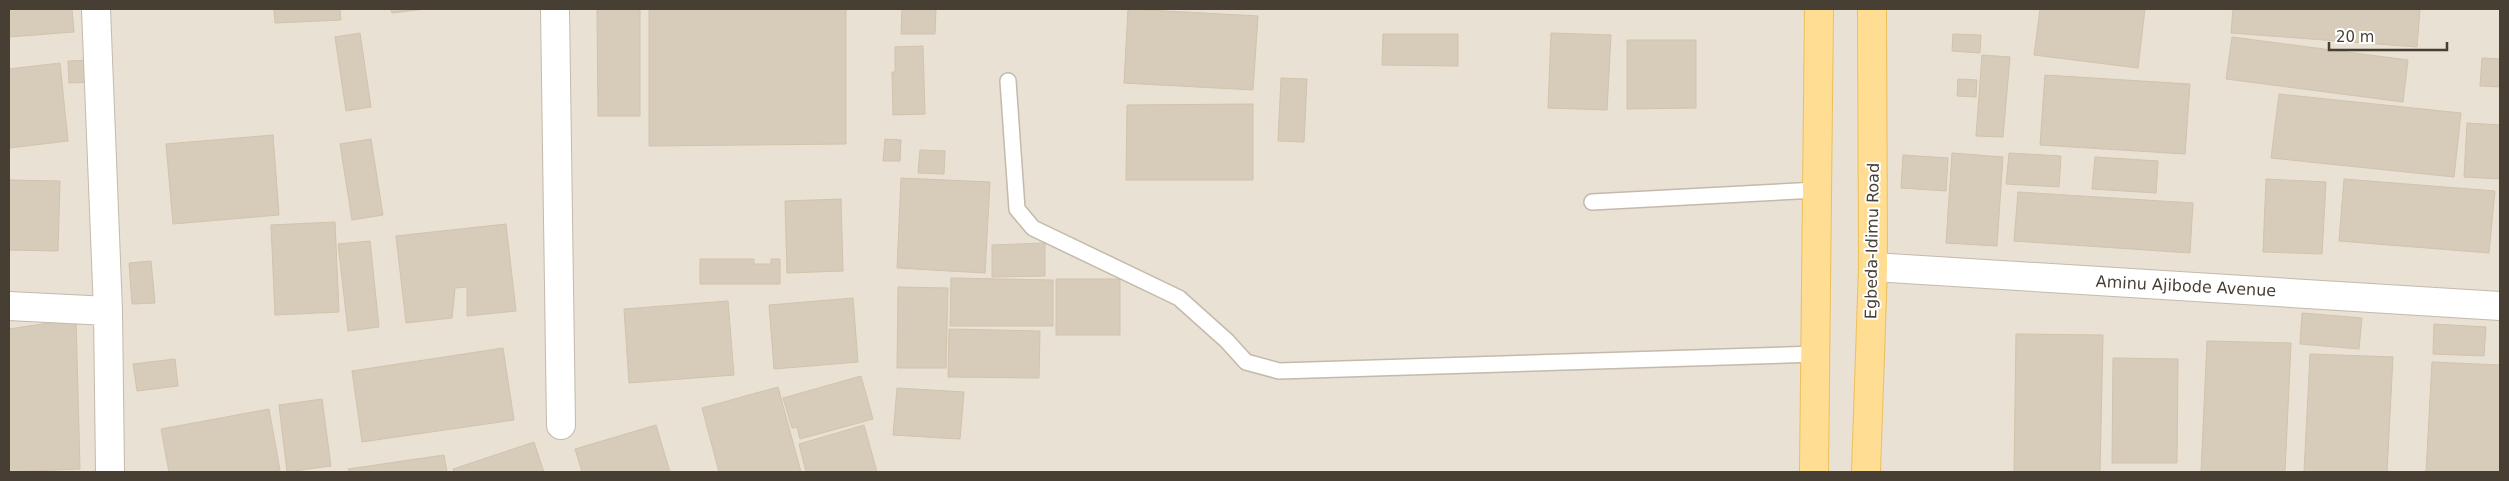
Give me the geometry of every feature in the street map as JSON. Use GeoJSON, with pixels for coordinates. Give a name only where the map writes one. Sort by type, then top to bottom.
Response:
{"type":"FeatureCollection","features":[{"type":"Feature","properties":{"kind":"main road"},"geometry":{"type":"LineString","coordinates":[[1814,472],[1819,9]]}},
{"type":"Feature","properties":{"kind":"main road","name":"Egbeda-Idimu Road"},"geometry":{"type":"LineString","coordinates":[[1866,472],[1873,267],[1872,9]]}},
{"type":"Feature","properties":{"kind":"street"},"geometry":{"type":"LineString","coordinates":[[96,9],[108,311],[110,472]]}},
{"type":"Feature","properties":{"kind":"street"},"geometry":{"type":"LineString","coordinates":[[556,9],[561,425]]}},
{"type":"Feature","properties":{"kind":"street","name":"Aminu Ajibode Avenue"},"geometry":{"type":"LineString","coordinates":[[1873,267],[2500,306]]}},
{"type":"Feature","properties":{"kind":"street"},"geometry":{"type":"LineString","coordinates":[[9,306],[108,311]]}},
{"type":"Feature","properties":{"kind":"lane"},"geometry":{"type":"LineString","coordinates":[[1008,81],[1017,209],[1032,228],[1179,298],[1227,340],[1246,362],[1279,371],[1816,354]]}},
{"type":"Feature","properties":{"kind":"lane"},"geometry":{"type":"LineString","coordinates":[[1592,202],[1817,190]]}},
{"type":"Feature","properties":{"kind":"shaded area"},"geometry":{"type":"Polygon","coordinates":[[[9,9],[2500,9],[2500,472],[9,472],[9,9]]]}},
{"type":"Feature","properties":{"kind":"building"},"geometry":{"type":"Polygon","coordinates":[[[9,9],[72,9],[74,32],[9,37],[9,9]]]}},
{"type":"Feature","properties":{"kind":"building"},"geometry":{"type":"Polygon","coordinates":[[[274,9],[340,9],[341,20],[275,23],[274,9]]]}},
{"type":"Feature","properties":{"kind":"building"},"geometry":{"type":"Polygon","coordinates":[[[391,9],[425,9],[392,13],[391,9]]]}},
{"type":"Feature","properties":{"kind":"building"},"geometry":{"type":"Polygon","coordinates":[[[597,9],[640,9],[640,116],[598,116],[597,9]]]}},
{"type":"Feature","properties":{"kind":"building"},"geometry":{"type":"Polygon","coordinates":[[[649,9],[846,9],[846,144],[649,146],[649,9]]]}},
{"type":"Feature","properties":{"kind":"building"},"geometry":{"type":"Polygon","coordinates":[[[902,9],[936,9],[935,34],[901,34],[902,9]]]}},
{"type":"Feature","properties":{"kind":"building"},"geometry":{"type":"Polygon","coordinates":[[[1128,9],[1258,16],[1253,90],[1124,83],[1128,9]]]}},
{"type":"Feature","properties":{"kind":"building"},"geometry":{"type":"Polygon","coordinates":[[[2040,9],[2145,9],[2138,68],[2034,55],[2040,9]]]}},
{"type":"Feature","properties":{"kind":"building"},"geometry":{"type":"Polygon","coordinates":[[[2233,9],[2420,9],[2417,47],[2231,33],[2233,9]]]}},
{"type":"Feature","properties":{"kind":"building"},"geometry":{"type":"Polygon","coordinates":[[[360,33],[371,107],[346,111],[335,37],[360,33]]]}},
{"type":"Feature","properties":{"kind":"building"},"geometry":{"type":"Polygon","coordinates":[[[1551,33],[1611,35],[1607,110],[1548,108],[1551,33]]]}},
{"type":"Feature","properties":{"kind":"building"},"geometry":{"type":"Polygon","coordinates":[[[1383,34],[1458,34],[1458,66],[1382,65],[1383,34]]]}},
{"type":"Feature","properties":{"kind":"building"},"geometry":{"type":"Polygon","coordinates":[[[1953,34],[1981,35],[1980,53],[1952,51],[1953,34]]]}},
{"type":"Feature","properties":{"kind":"building"},"geometry":{"type":"Polygon","coordinates":[[[2232,37],[2408,60],[2403,102],[2226,79],[2232,37]]]}},
{"type":"Feature","properties":{"kind":"building"},"geometry":{"type":"Polygon","coordinates":[[[1627,40],[1696,40],[1696,108],[1627,109],[1627,40]]]}},
{"type":"Feature","properties":{"kind":"building"},"geometry":{"type":"Polygon","coordinates":[[[923,46],[925,114],[893,115],[892,72],[895,72],[895,47],[923,46]]]}},
{"type":"Feature","properties":{"kind":"building"},"geometry":{"type":"Polygon","coordinates":[[[1982,55],[2010,57],[2003,137],[1976,136],[1982,55]]]}},
{"type":"Feature","properties":{"kind":"building"},"geometry":{"type":"Polygon","coordinates":[[[2482,58],[2500,59],[2500,87],[2480,86],[2482,58]]]}},
{"type":"Feature","properties":{"kind":"building"},"geometry":{"type":"Polygon","coordinates":[[[93,60],[94,82],[69,83],[68,61],[93,60]]]}},
{"type":"Feature","properties":{"kind":"building"},"geometry":{"type":"Polygon","coordinates":[[[60,63],[68,141],[9,148],[9,69],[60,63]]]}},
{"type":"Feature","properties":{"kind":"building"},"geometry":{"type":"Polygon","coordinates":[[[2045,75],[2190,84],[2185,154],[2040,145],[2045,75]]]}},
{"type":"Feature","properties":{"kind":"building"},"geometry":{"type":"Polygon","coordinates":[[[1281,78],[1307,79],[1304,142],[1278,141],[1281,78]]]}},
{"type":"Feature","properties":{"kind":"building"},"geometry":{"type":"Polygon","coordinates":[[[1958,79],[1977,80],[1976,97],[1957,96],[1958,79]]]}},
{"type":"Feature","properties":{"kind":"building"},"geometry":{"type":"Polygon","coordinates":[[[2279,94],[2461,113],[2454,177],[2271,158],[2279,94]]]}},
{"type":"Feature","properties":{"kind":"building"},"geometry":{"type":"Polygon","coordinates":[[[1253,104],[1253,180],[1126,180],[1127,105],[1253,104]]]}},
{"type":"Feature","properties":{"kind":"building"},"geometry":{"type":"Polygon","coordinates":[[[2467,123],[2500,125],[2500,179],[2464,177],[2467,123]]]}},
{"type":"Feature","properties":{"kind":"building"},"geometry":{"type":"Polygon","coordinates":[[[273,135],[279,215],[173,224],[166,144],[273,135]]]}},
{"type":"Feature","properties":{"kind":"building"},"geometry":{"type":"Polygon","coordinates":[[[371,139],[383,215],[352,220],[340,144],[371,139]]]}},
{"type":"Feature","properties":{"kind":"building"},"geometry":{"type":"Polygon","coordinates":[[[885,139],[901,140],[900,161],[883,161],[885,139]]]}},
{"type":"Feature","properties":{"kind":"building"},"geometry":{"type":"Polygon","coordinates":[[[920,150],[945,151],[944,174],[918,173],[920,150]]]}},
{"type":"Feature","properties":{"kind":"building"},"geometry":{"type":"Polygon","coordinates":[[[1952,153],[2003,157],[1997,246],[1946,243],[1952,153]]]}},
{"type":"Feature","properties":{"kind":"building"},"geometry":{"type":"Polygon","coordinates":[[[2009,153],[2061,156],[2059,187],[2006,184],[2009,153]]]}},
{"type":"Feature","properties":{"kind":"building"},"geometry":{"type":"Polygon","coordinates":[[[1903,155],[1948,158],[1946,191],[1901,188],[1903,155]]]}},
{"type":"Feature","properties":{"kind":"building"},"geometry":{"type":"Polygon","coordinates":[[[2095,157],[2158,161],[2156,193],[2092,189],[2095,157]]]}},
{"type":"Feature","properties":{"kind":"building"},"geometry":{"type":"Polygon","coordinates":[[[901,178],[990,182],[985,273],[897,268],[901,178]]]}},
{"type":"Feature","properties":{"kind":"building"},"geometry":{"type":"Polygon","coordinates":[[[2266,179],[2326,182],[2322,254],[2263,252],[2266,179]]]}},
{"type":"Feature","properties":{"kind":"building"},"geometry":{"type":"Polygon","coordinates":[[[2344,179],[2495,191],[2489,253],[2339,241],[2344,179]]]}},
{"type":"Feature","properties":{"kind":"building"},"geometry":{"type":"Polygon","coordinates":[[[9,180],[60,181],[58,251],[9,250],[9,180]]]}},
{"type":"Feature","properties":{"kind":"building"},"geometry":{"type":"Polygon","coordinates":[[[2018,192],[2193,203],[2190,253],[2014,241],[2018,192]]]}},
{"type":"Feature","properties":{"kind":"building"},"geometry":{"type":"Polygon","coordinates":[[[841,199],[843,271],[787,273],[785,201],[841,199]]]}},
{"type":"Feature","properties":{"kind":"building"},"geometry":{"type":"Polygon","coordinates":[[[335,222],[339,312],[275,315],[271,225],[335,222]]]}},
{"type":"Feature","properties":{"kind":"building"},"geometry":{"type":"Polygon","coordinates":[[[506,224],[516,311],[467,316],[467,287],[455,288],[452,318],[406,323],[396,236],[506,224]]]}},
{"type":"Feature","properties":{"kind":"building"},"geometry":{"type":"Polygon","coordinates":[[[370,241],[379,327],[348,331],[338,244],[370,241]]]}},
{"type":"Feature","properties":{"kind":"building"},"geometry":{"type":"Polygon","coordinates":[[[1045,243],[1045,276],[992,277],[992,245],[1045,243]]]}},
{"type":"Feature","properties":{"kind":"building"},"geometry":{"type":"Polygon","coordinates":[[[700,259],[754,259],[754,264],[771,264],[771,259],[780,259],[780,284],[700,284],[700,259]]]}},
{"type":"Feature","properties":{"kind":"building"},"geometry":{"type":"Polygon","coordinates":[[[151,261],[155,303],[132,304],[129,263],[151,261]]]}},
{"type":"Feature","properties":{"kind":"building"},"geometry":{"type":"Polygon","coordinates":[[[951,278],[1053,280],[1053,326],[950,326],[951,278]]]}},
{"type":"Feature","properties":{"kind":"building"},"geometry":{"type":"Polygon","coordinates":[[[1056,279],[1120,279],[1120,335],[1056,335],[1056,279]]]}},
{"type":"Feature","properties":{"kind":"building"},"geometry":{"type":"Polygon","coordinates":[[[898,287],[948,288],[946,368],[897,368],[898,287]]]}},
{"type":"Feature","properties":{"kind":"building"},"geometry":{"type":"Polygon","coordinates":[[[853,298],[858,362],[774,369],[769,305],[853,298]]]}},
{"type":"Feature","properties":{"kind":"building"},"geometry":{"type":"Polygon","coordinates":[[[728,301],[734,375],[629,383],[624,309],[728,301]]]}},
{"type":"Feature","properties":{"kind":"building"},"geometry":{"type":"Polygon","coordinates":[[[2302,313],[2362,318],[2359,349],[2300,344],[2302,313]]]}},
{"type":"Feature","properties":{"kind":"building"},"geometry":{"type":"Polygon","coordinates":[[[76,319],[80,469],[9,472],[9,329],[76,319]]]}},
{"type":"Feature","properties":{"kind":"building"},"geometry":{"type":"Polygon","coordinates":[[[2434,324],[2486,327],[2484,356],[2433,354],[2434,324]]]}},
{"type":"Feature","properties":{"kind":"building"},"geometry":{"type":"Polygon","coordinates":[[[949,329],[1040,331],[1039,378],[948,377],[949,329]]]}},
{"type":"Feature","properties":{"kind":"building"},"geometry":{"type":"Polygon","coordinates":[[[2016,334],[2103,335],[2100,472],[2014,472],[2016,334]]]}},
{"type":"Feature","properties":{"kind":"building"},"geometry":{"type":"Polygon","coordinates":[[[2207,341],[2291,343],[2285,472],[2201,472],[2207,341]]]}},
{"type":"Feature","properties":{"kind":"building"},"geometry":{"type":"Polygon","coordinates":[[[503,348],[514,420],[362,442],[352,371],[503,348]]]}},
{"type":"Feature","properties":{"kind":"building"},"geometry":{"type":"Polygon","coordinates":[[[2310,354],[2393,357],[2387,472],[2304,472],[2310,354]]]}},
{"type":"Feature","properties":{"kind":"building"},"geometry":{"type":"Polygon","coordinates":[[[2113,358],[2178,359],[2177,463],[2112,463],[2113,358]]]}},
{"type":"Feature","properties":{"kind":"building"},"geometry":{"type":"Polygon","coordinates":[[[175,359],[178,386],[137,391],[133,364],[175,359]]]}},
{"type":"Feature","properties":{"kind":"building"},"geometry":{"type":"Polygon","coordinates":[[[2432,362],[2500,365],[2500,472],[2426,472],[2432,362]]]}},
{"type":"Feature","properties":{"kind":"building"},"geometry":{"type":"Polygon","coordinates":[[[861,376],[873,419],[800,439],[797,427],[792,428],[783,398],[861,376]]]}},
{"type":"Feature","properties":{"kind":"building"},"geometry":{"type":"Polygon","coordinates":[[[778,387],[801,472],[719,472],[702,408],[778,387]]]}},
{"type":"Feature","properties":{"kind":"building"},"geometry":{"type":"Polygon","coordinates":[[[897,388],[964,392],[960,439],[893,435],[897,388]]]}},
{"type":"Feature","properties":{"kind":"building"},"geometry":{"type":"Polygon","coordinates":[[[322,399],[331,466],[287,472],[279,405],[322,399]]]}},
{"type":"Feature","properties":{"kind":"building"},"geometry":{"type":"Polygon","coordinates":[[[269,409],[280,470],[268,472],[169,472],[161,429],[269,409]]]}},
{"type":"Feature","properties":{"kind":"building"},"geometry":{"type":"Polygon","coordinates":[[[656,425],[670,472],[582,472],[575,449],[656,425]]]}},
{"type":"Feature","properties":{"kind":"building"},"geometry":{"type":"Polygon","coordinates":[[[864,425],[877,472],[806,472],[799,444],[864,425]]]}},
{"type":"Feature","properties":{"kind":"building"},"geometry":{"type":"Polygon","coordinates":[[[534,442],[544,472],[454,472],[453,469],[534,442]]]}},
{"type":"Feature","properties":{"kind":"building"},"geometry":{"type":"Polygon","coordinates":[[[444,455],[447,472],[349,472],[348,469],[444,455]]]}}]}
